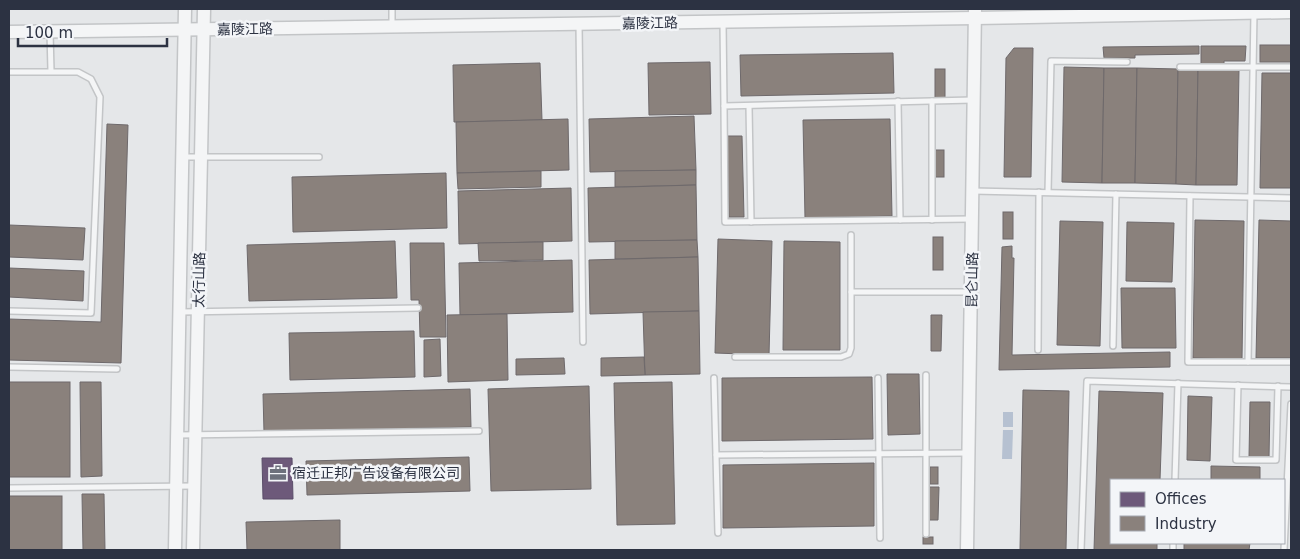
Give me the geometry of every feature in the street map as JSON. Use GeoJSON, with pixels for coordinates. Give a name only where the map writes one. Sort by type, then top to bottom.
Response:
{"type":"FeatureCollection","features":[{"type":"Feature","properties":{"kind":"street","name":"太行山路"},"geometry":{"type":"LineString","coordinates":[[175,550],[185,9]]}},
{"type":"Feature","properties":{"kind":"street","name":"太行山路"},"geometry":{"type":"LineString","coordinates":[[193,550],[204,9]]}},
{"type":"Feature","properties":{"kind":"street","name":"嘉陵江路"},"geometry":{"type":"LineString","coordinates":[[9,32],[723,22],[975,14],[1291,12]]}},
{"type":"Feature","properties":{"kind":"street","name":"昆仑山路"},"geometry":{"type":"LineString","coordinates":[[967,550],[975,14]]}},
{"type":"Feature","properties":{"kind":"lane"},"geometry":{"type":"LineString","coordinates":[[392,9],[392,27]]}},
{"type":"Feature","properties":{"kind":"lane"},"geometry":{"type":"LineString","coordinates":[[1248,362],[1254,12]]}},
{"type":"Feature","properties":{"kind":"lane"},"geometry":{"type":"LineString","coordinates":[[723,22],[725,222],[972,219]]}},
{"type":"Feature","properties":{"kind":"lane"},"geometry":{"type":"LineString","coordinates":[[580,24],[583,342]]}},
{"type":"Feature","properties":{"kind":"lane"},"geometry":{"type":"LineString","coordinates":[[50,31],[51,71]]}},
{"type":"Feature","properties":{"kind":"lane"},"geometry":{"type":"LineString","coordinates":[[1048,192],[1051,61],[1127,62]]}},
{"type":"Feature","properties":{"kind":"lane"},"geometry":{"type":"LineString","coordinates":[[1180,66],[1291,67]]}},
{"type":"Feature","properties":{"kind":"lane"},"geometry":{"type":"LineString","coordinates":[[9,72],[78,72],[85,75],[96,87],[100,97],[91,313],[9,311]]}},
{"type":"Feature","properties":{"kind":"lane"},"geometry":{"type":"LineString","coordinates":[[724,106],[974,100]]}},
{"type":"Feature","properties":{"kind":"lane"},"geometry":{"type":"LineString","coordinates":[[898,101],[900,220]]}},
{"type":"Feature","properties":{"kind":"lane"},"geometry":{"type":"LineString","coordinates":[[932,101],[932,220]]}},
{"type":"Feature","properties":{"kind":"lane"},"geometry":{"type":"LineString","coordinates":[[749,106],[751,222]]}},
{"type":"Feature","properties":{"kind":"lane"},"geometry":{"type":"LineString","coordinates":[[182,157],[319,157]]}},
{"type":"Feature","properties":{"kind":"lane"},"geometry":{"type":"LineString","coordinates":[[973,191],[1291,198]]}},
{"type":"Feature","properties":{"kind":"lane"},"geometry":{"type":"LineString","coordinates":[[1038,350],[1039,192]]}},
{"type":"Feature","properties":{"kind":"lane"},"geometry":{"type":"LineString","coordinates":[[1113,346],[1116,194]]}},
{"type":"Feature","properties":{"kind":"lane"},"geometry":{"type":"LineString","coordinates":[[1190,196],[1188,362],[1291,362]]}},
{"type":"Feature","properties":{"kind":"lane"},"geometry":{"type":"LineString","coordinates":[[735,357],[841,356],[849,354],[851,348],[851,235]]}},
{"type":"Feature","properties":{"kind":"lane"},"geometry":{"type":"LineString","coordinates":[[851,292],[972,292]]}},
{"type":"Feature","properties":{"kind":"lane"},"geometry":{"type":"LineString","coordinates":[[179,312],[418,308]]}},
{"type":"Feature","properties":{"kind":"lane"},"geometry":{"type":"LineString","coordinates":[[9,367],[117,369]]}},
{"type":"Feature","properties":{"kind":"lane"},"geometry":{"type":"LineString","coordinates":[[926,375],[926,534]]}},
{"type":"Feature","properties":{"kind":"lane"},"geometry":{"type":"LineString","coordinates":[[714,378],[718,533]]}},
{"type":"Feature","properties":{"kind":"lane"},"geometry":{"type":"LineString","coordinates":[[878,378],[880,538]]}},
{"type":"Feature","properties":{"kind":"lane"},"geometry":{"type":"LineString","coordinates":[[1081,550],[1087,380],[1291,386]]}},
{"type":"Feature","properties":{"kind":"lane"},"geometry":{"type":"LineString","coordinates":[[1175,479],[1178,383]]}},
{"type":"Feature","properties":{"kind":"lane"},"geometry":{"type":"LineString","coordinates":[[1238,385],[1236,460],[1276,460],[1278,386]]}},
{"type":"Feature","properties":{"kind":"lane"},"geometry":{"type":"LineString","coordinates":[[1285,529],[1291,404]]}},
{"type":"Feature","properties":{"kind":"lane"},"geometry":{"type":"LineString","coordinates":[[177,435],[479,431]]}},
{"type":"Feature","properties":{"kind":"lane"},"geometry":{"type":"LineString","coordinates":[[716,455],[969,453]]}},
{"type":"Feature","properties":{"kind":"lane"},"geometry":{"type":"LineString","coordinates":[[9,488],[194,486]]}},
{"type":"Feature","properties":{"kind":"water"},"geometry":{"type":"Polygon","coordinates":[[[1003,412],[1013,412],[1013,427],[1003,427],[1003,412]]]}},
{"type":"Feature","properties":{"kind":"water"},"geometry":{"type":"Polygon","coordinates":[[[1003,430],[1013,430],[1012,459],[1002,459],[1003,430]]]}},
{"type":"Feature","properties":{"kind":"building: Offices"},"geometry":{"type":"Polygon","coordinates":[[[262,458],[292,458],[293,499],[263,499],[262,458]]]}},
{"type":"Feature","properties":{"kind":"building: Industry"},"geometry":{"type":"Polygon","coordinates":[[[1260,45],[1291,45],[1291,62],[1260,62],[1260,45]]]}},
{"type":"Feature","properties":{"kind":"building: Industry"},"geometry":{"type":"Polygon","coordinates":[[[1199,46],[1199,54],[1135,55],[1135,58],[1104,58],[1103,47],[1199,46]]]}},
{"type":"Feature","properties":{"kind":"building: Industry"},"geometry":{"type":"Polygon","coordinates":[[[1201,46],[1246,46],[1245,61],[1224,61],[1224,64],[1201,64],[1201,46]]]}},
{"type":"Feature","properties":{"kind":"building: Industry"},"geometry":{"type":"Polygon","coordinates":[[[1014,48],[1033,48],[1031,177],[1004,177],[1006,58],[1014,48]]]}},
{"type":"Feature","properties":{"kind":"building: Industry"},"geometry":{"type":"Polygon","coordinates":[[[893,53],[894,93],[741,96],[740,55],[893,53]]]}},
{"type":"Feature","properties":{"kind":"building: Industry"},"geometry":{"type":"Polygon","coordinates":[[[710,62],[711,114],[649,115],[648,63],[710,62]]]}},
{"type":"Feature","properties":{"kind":"building: Industry"},"geometry":{"type":"Polygon","coordinates":[[[540,63],[542,120],[454,122],[453,65],[540,63]]]}},
{"type":"Feature","properties":{"kind":"building: Industry"},"geometry":{"type":"Polygon","coordinates":[[[1064,67],[1104,68],[1102,183],[1062,182],[1064,67]]]}},
{"type":"Feature","properties":{"kind":"building: Industry"},"geometry":{"type":"Polygon","coordinates":[[[1104,68],[1137,68],[1135,183],[1102,183],[1104,68]]]}},
{"type":"Feature","properties":{"kind":"building: Industry"},"geometry":{"type":"Polygon","coordinates":[[[1137,68],[1178,69],[1176,184],[1135,183],[1137,68]]]}},
{"type":"Feature","properties":{"kind":"building: Industry"},"geometry":{"type":"Polygon","coordinates":[[[935,69],[945,69],[945,98],[935,98],[935,69]]]}},
{"type":"Feature","properties":{"kind":"building: Industry"},"geometry":{"type":"Polygon","coordinates":[[[1178,69],[1198,70],[1196,185],[1176,184],[1178,69]]]}},
{"type":"Feature","properties":{"kind":"building: Industry"},"geometry":{"type":"Polygon","coordinates":[[[1198,70],[1239,70],[1237,185],[1196,185],[1198,70]]]}},
{"type":"Feature","properties":{"kind":"building: Industry"},"geometry":{"type":"Polygon","coordinates":[[[1262,73],[1291,73],[1291,188],[1260,188],[1262,73]]]}},
{"type":"Feature","properties":{"kind":"building: Industry"},"geometry":{"type":"Polygon","coordinates":[[[694,116],[696,170],[590,172],[589,119],[694,116]]]}},
{"type":"Feature","properties":{"kind":"building: Industry"},"geometry":{"type":"Polygon","coordinates":[[[568,119],[569,170],[457,173],[456,122],[568,119]]]}},
{"type":"Feature","properties":{"kind":"building: Industry"},"geometry":{"type":"Polygon","coordinates":[[[890,119],[892,216],[805,218],[803,120],[890,119]]]}},
{"type":"Feature","properties":{"kind":"building: Industry"},"geometry":{"type":"Polygon","coordinates":[[[107,124],[128,125],[121,363],[9,360],[9,319],[101,322],[107,124]]]}},
{"type":"Feature","properties":{"kind":"building: Industry"},"geometry":{"type":"Polygon","coordinates":[[[727,136],[742,136],[744,217],[729,217],[727,136]]]}},
{"type":"Feature","properties":{"kind":"building: Industry"},"geometry":{"type":"Polygon","coordinates":[[[935,150],[944,150],[944,177],[935,177],[935,150]]]}},
{"type":"Feature","properties":{"kind":"building: Industry"},"geometry":{"type":"Polygon","coordinates":[[[696,170],[696,185],[615,187],[615,171],[696,170]]]}},
{"type":"Feature","properties":{"kind":"building: Industry"},"geometry":{"type":"Polygon","coordinates":[[[541,171],[541,187],[458,189],[457,173],[541,171]]]}},
{"type":"Feature","properties":{"kind":"building: Industry"},"geometry":{"type":"Polygon","coordinates":[[[446,173],[447,228],[293,232],[292,177],[446,173]]]}},
{"type":"Feature","properties":{"kind":"building: Industry"},"geometry":{"type":"Polygon","coordinates":[[[696,185],[697,240],[589,242],[588,188],[696,185]]]}},
{"type":"Feature","properties":{"kind":"building: Industry"},"geometry":{"type":"Polygon","coordinates":[[[571,188],[572,241],[459,244],[458,191],[571,188]]]}},
{"type":"Feature","properties":{"kind":"building: Industry"},"geometry":{"type":"Polygon","coordinates":[[[1003,212],[1013,212],[1013,239],[1003,239],[1003,212]]]}},
{"type":"Feature","properties":{"kind":"building: Industry"},"geometry":{"type":"Polygon","coordinates":[[[1195,220],[1244,221],[1242,359],[1193,358],[1195,220]]]}},
{"type":"Feature","properties":{"kind":"building: Industry"},"geometry":{"type":"Polygon","coordinates":[[[1259,220],[1291,221],[1291,358],[1256,358],[1259,220]]]}},
{"type":"Feature","properties":{"kind":"building: Industry"},"geometry":{"type":"Polygon","coordinates":[[[1060,221],[1103,222],[1100,346],[1057,345],[1060,221]]]}},
{"type":"Feature","properties":{"kind":"building: Industry"},"geometry":{"type":"Polygon","coordinates":[[[1127,222],[1174,223],[1172,282],[1126,281],[1127,222]]]}},
{"type":"Feature","properties":{"kind":"building: Industry"},"geometry":{"type":"Polygon","coordinates":[[[9,225],[85,228],[83,260],[9,257],[9,225]]]}},
{"type":"Feature","properties":{"kind":"building: Industry"},"geometry":{"type":"Polygon","coordinates":[[[933,237],[943,237],[943,270],[933,270],[933,237]]]}},
{"type":"Feature","properties":{"kind":"building: Industry"},"geometry":{"type":"Polygon","coordinates":[[[718,239],[772,241],[769,355],[715,353],[718,239]]]}},
{"type":"Feature","properties":{"kind":"building: Industry"},"geometry":{"type":"Polygon","coordinates":[[[697,240],[698,257],[615,259],[615,241],[697,240]]]}},
{"type":"Feature","properties":{"kind":"building: Industry"},"geometry":{"type":"Polygon","coordinates":[[[395,241],[397,298],[249,301],[247,245],[395,241]]]}},
{"type":"Feature","properties":{"kind":"building: Industry"},"geometry":{"type":"Polygon","coordinates":[[[784,241],[840,242],[840,350],[783,350],[784,241]]]}},
{"type":"Feature","properties":{"kind":"building: Industry"},"geometry":{"type":"Polygon","coordinates":[[[543,242],[543,260],[479,261],[478,243],[543,242]]]}},
{"type":"Feature","properties":{"kind":"building: Industry"},"geometry":{"type":"Polygon","coordinates":[[[410,243],[444,243],[446,337],[420,337],[419,300],[411,300],[410,243]]]}},
{"type":"Feature","properties":{"kind":"building: Industry"},"geometry":{"type":"Polygon","coordinates":[[[1012,246],[1012,258],[1014,258],[1012,355],[1170,352],[1170,367],[999,370],[1002,247],[1012,246]]]}},
{"type":"Feature","properties":{"kind":"building: Industry"},"geometry":{"type":"Polygon","coordinates":[[[698,257],[699,311],[590,314],[589,260],[698,257]]]}},
{"type":"Feature","properties":{"kind":"building: Industry"},"geometry":{"type":"Polygon","coordinates":[[[572,260],[573,312],[460,315],[459,263],[572,260]]]}},
{"type":"Feature","properties":{"kind":"building: Industry"},"geometry":{"type":"Polygon","coordinates":[[[9,268],[84,271],[83,301],[9,297],[9,268]]]}},
{"type":"Feature","properties":{"kind":"building: Industry"},"geometry":{"type":"Polygon","coordinates":[[[1121,288],[1175,288],[1176,348],[1122,348],[1121,288]]]}},
{"type":"Feature","properties":{"kind":"building: Industry"},"geometry":{"type":"Polygon","coordinates":[[[699,311],[700,374],[645,375],[643,312],[699,311]]]}},
{"type":"Feature","properties":{"kind":"building: Industry"},"geometry":{"type":"Polygon","coordinates":[[[507,314],[508,380],[448,382],[447,315],[507,314]]]}},
{"type":"Feature","properties":{"kind":"building: Industry"},"geometry":{"type":"Polygon","coordinates":[[[931,315],[942,315],[941,351],[931,351],[931,315]]]}},
{"type":"Feature","properties":{"kind":"building: Industry"},"geometry":{"type":"Polygon","coordinates":[[[414,331],[415,377],[290,380],[289,333],[414,331]]]}},
{"type":"Feature","properties":{"kind":"building: Industry"},"geometry":{"type":"Polygon","coordinates":[[[440,339],[441,376],[424,377],[424,340],[440,339]]]}},
{"type":"Feature","properties":{"kind":"building: Industry"},"geometry":{"type":"Polygon","coordinates":[[[644,357],[645,375],[601,376],[601,358],[644,357]]]}},
{"type":"Feature","properties":{"kind":"building: Industry"},"geometry":{"type":"Polygon","coordinates":[[[564,358],[565,374],[516,375],[516,359],[564,358]]]}},
{"type":"Feature","properties":{"kind":"building: Industry"},"geometry":{"type":"Polygon","coordinates":[[[887,374],[919,374],[920,434],[888,435],[887,374]]]}},
{"type":"Feature","properties":{"kind":"building: Industry"},"geometry":{"type":"Polygon","coordinates":[[[872,377],[873,439],[722,441],[722,378],[872,377]]]}},
{"type":"Feature","properties":{"kind":"building: Industry"},"geometry":{"type":"Polygon","coordinates":[[[9,382],[70,382],[70,477],[9,477],[9,382]]]}},
{"type":"Feature","properties":{"kind":"building: Industry"},"geometry":{"type":"Polygon","coordinates":[[[80,382],[101,382],[102,476],[81,477],[80,382]]]}},
{"type":"Feature","properties":{"kind":"building: Industry"},"geometry":{"type":"Polygon","coordinates":[[[672,382],[675,524],[617,525],[614,383],[672,382]]]}},
{"type":"Feature","properties":{"kind":"building: Industry"},"geometry":{"type":"Polygon","coordinates":[[[589,386],[591,489],[491,491],[488,389],[589,386]]]}},
{"type":"Feature","properties":{"kind":"building: Industry"},"geometry":{"type":"Polygon","coordinates":[[[470,389],[471,427],[264,432],[263,394],[470,389]]]}},
{"type":"Feature","properties":{"kind":"building: Industry"},"geometry":{"type":"Polygon","coordinates":[[[1023,390],[1069,391],[1066,550],[1020,550],[1023,390]]]}},
{"type":"Feature","properties":{"kind":"building: Industry"},"geometry":{"type":"Polygon","coordinates":[[[1099,391],[1163,393],[1160,479],[1110,479],[1110,544],[1157,544],[1157,550],[1094,550],[1099,391]]]}},
{"type":"Feature","properties":{"kind":"building: Industry"},"geometry":{"type":"Polygon","coordinates":[[[1188,396],[1212,397],[1210,461],[1187,460],[1188,396]]]}},
{"type":"Feature","properties":{"kind":"building: Industry"},"geometry":{"type":"Polygon","coordinates":[[[1250,402],[1270,402],[1269,458],[1249,457],[1250,402]]]}},
{"type":"Feature","properties":{"kind":"building: Industry"},"geometry":{"type":"Polygon","coordinates":[[[469,457],[470,491],[307,495],[306,461],[469,457]]]}},
{"type":"Feature","properties":{"kind":"building: Industry"},"geometry":{"type":"Polygon","coordinates":[[[874,463],[874,526],[723,528],[723,465],[874,463]]]}},
{"type":"Feature","properties":{"kind":"building: Industry"},"geometry":{"type":"Polygon","coordinates":[[[1211,466],[1260,467],[1260,479],[1211,479],[1211,466]]]}},
{"type":"Feature","properties":{"kind":"building: Industry"},"geometry":{"type":"Polygon","coordinates":[[[930,467],[938,467],[938,484],[930,484],[930,467]]]}},
{"type":"Feature","properties":{"kind":"building: Industry"},"geometry":{"type":"Polygon","coordinates":[[[929,487],[939,487],[938,520],[928,520],[929,487]]]}},
{"type":"Feature","properties":{"kind":"building: Industry"},"geometry":{"type":"Polygon","coordinates":[[[82,494],[104,494],[105,550],[83,550],[82,494]]]}},
{"type":"Feature","properties":{"kind":"building: Industry"},"geometry":{"type":"Polygon","coordinates":[[[9,496],[62,496],[62,550],[9,550],[9,496]]]}},
{"type":"Feature","properties":{"kind":"building: Industry"},"geometry":{"type":"Polygon","coordinates":[[[340,520],[340,550],[247,550],[246,522],[340,520]]]}},
{"type":"Feature","properties":{"kind":"building: Industry"},"geometry":{"type":"Polygon","coordinates":[[[923,537],[933,537],[933,544],[923,544],[923,537]]]}},
{"type":"Feature","properties":{"kind":"building: Industry"},"geometry":{"type":"Polygon","coordinates":[[[1184,544],[1250,544],[1249,550],[1184,550],[1184,544]]]}},
{"type":"Feature","properties":{"kind":"place","name":"宿迁正邦广告设备有限公司"},"geometry":{"type":"Point","coordinates":[278,473]}}]}
